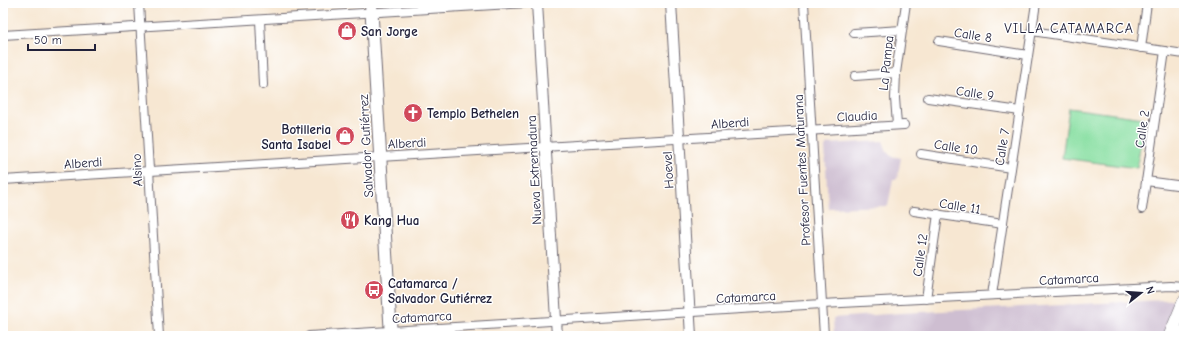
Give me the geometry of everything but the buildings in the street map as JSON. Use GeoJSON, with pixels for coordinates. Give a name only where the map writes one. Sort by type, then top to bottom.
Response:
{"type":"FeatureCollection","features":[{"type":"Feature","properties":{"kind":"main road","name":"Salvador Gutiérrez"},"geometry":{"type":"LineString","coordinates":[[371,8],[391,333]]}},
{"type":"Feature","properties":{"kind":"main road"},"geometry":{"type":"LineString","coordinates":[[1170,336],[1184,302]]}},
{"type":"Feature","properties":{"kind":"main road"},"geometry":{"type":"LineString","coordinates":[[1182,336],[1184,332]]}},
{"type":"Feature","properties":{"kind":"street","name":"Alsino"},"geometry":{"type":"LineString","coordinates":[[139,3],[159,336]]}},
{"type":"Feature","properties":{"kind":"street"},"geometry":{"type":"LineString","coordinates":[[3,35],[260,20],[371,8],[527,3]]}},
{"type":"Feature","properties":{"kind":"street","name":"Nueva Extremadura"},"geometry":{"type":"LineString","coordinates":[[537,3],[557,336]]}},
{"type":"Feature","properties":{"kind":"street","name":"Hoevel"},"geometry":{"type":"LineString","coordinates":[[671,3],[691,336]]}},
{"type":"Feature","properties":{"kind":"street","name":"Profesor Fuentes Maturana"},"geometry":{"type":"LineString","coordinates":[[804,3],[824,336]]}},
{"type":"Feature","properties":{"kind":"street","name":"La Pampa"},"geometry":{"type":"LineString","coordinates":[[901,125],[895,98],[896,73],[906,3]]}},
{"type":"Feature","properties":{"kind":"street","name":"Calle 7"},"geometry":{"type":"LineString","coordinates":[[992,296],[1036,3]]}},
{"type":"Feature","properties":{"kind":"street"},"geometry":{"type":"LineString","coordinates":[[1140,48],[1147,3]]}},
{"type":"Feature","properties":{"kind":"street"},"geometry":{"type":"LineString","coordinates":[[260,20],[263,85]]}},
{"type":"Feature","properties":{"kind":"street"},"geometry":{"type":"LineString","coordinates":[[854,33],[902,30]]}},
{"type":"Feature","properties":{"kind":"street"},"geometry":{"type":"LineString","coordinates":[[1032,31],[1184,54]]}},
{"type":"Feature","properties":{"kind":"street","name":"Calle 8"},"geometry":{"type":"LineString","coordinates":[[939,41],[1028,55]]}},
{"type":"Feature","properties":{"kind":"street","name":"Calle 2"},"geometry":{"type":"LineString","coordinates":[[1142,210],[1165,51]]}},
{"type":"Feature","properties":{"kind":"street"},"geometry":{"type":"LineString","coordinates":[[855,76],[896,73]]}},
{"type":"Feature","properties":{"kind":"street","name":"Calle 9"},"geometry":{"type":"LineString","coordinates":[[928,98],[1020,111]]}},
{"type":"Feature","properties":{"kind":"street","name":"Claudia"},"geometry":{"type":"LineString","coordinates":[[812,130],[901,125]]}},
{"type":"Feature","properties":{"kind":"street","name":"Alberdi"},"geometry":{"type":"LineString","coordinates":[[3,180],[812,130]]}},
{"type":"Feature","properties":{"kind":"street","name":"Calle 10"},"geometry":{"type":"LineString","coordinates":[[921,154],[1011,168]]}},
{"type":"Feature","properties":{"kind":"street"},"geometry":{"type":"LineString","coordinates":[[1146,181],[1184,186]]}},
{"type":"Feature","properties":{"kind":"street","name":"Calle 11"},"geometry":{"type":"LineString","coordinates":[[914,211],[1003,224]]}},
{"type":"Feature","properties":{"kind":"street","name":"Calle 12"},"geometry":{"type":"LineString","coordinates":[[926,299],[938,214]]}},
{"type":"Feature","properties":{"kind":"street","name":"Catamarca"},"geometry":{"type":"LineString","coordinates":[[309,336],[391,333],[822,304],[1171,286],[1184,287]]}},
{"type":"Feature","properties":{"kind":"shaded area"},"geometry":{"type":"Polygon","coordinates":[[[883,141],[887,152],[891,156],[901,158],[897,179],[893,179],[888,206],[828,208],[825,147],[828,144],[883,141]]]}},
{"type":"Feature","properties":{"kind":"shaded area"},"geometry":{"type":"Polygon","coordinates":[[[1183,299],[1168,336],[834,336],[833,318],[901,313],[1183,299]]]}},
{"type":"Feature","properties":{"kind":"green space"},"geometry":{"type":"Polygon","coordinates":[[[1069,108],[1144,118],[1137,168],[1062,158],[1069,108]]]}},
{"type":"Feature","properties":{"kind":"place","name":"San Jorge"},"geometry":{"type":"Point","coordinates":[347,31]}},
{"type":"Feature","properties":{"kind":"place","name":"Templo Bethelen"},"geometry":{"type":"Point","coordinates":[413,113]}},
{"type":"Feature","properties":{"kind":"place","name":"Botilleria Santa Isabel"},"geometry":{"type":"Point","coordinates":[345,136]}},
{"type":"Feature","properties":{"kind":"place","name":"Kang Hua"},"geometry":{"type":"Point","coordinates":[350,220]}},
{"type":"Feature","properties":{"kind":"place","name":"Catamarca / Salvador Gutiérrez"},"geometry":{"type":"Point","coordinates":[374,290]}},
{"type":"Feature","properties":{"kind":"district","name":"VILLA CATAMARCA"},"geometry":{"type":"Point","coordinates":[1069,28]}}]}
